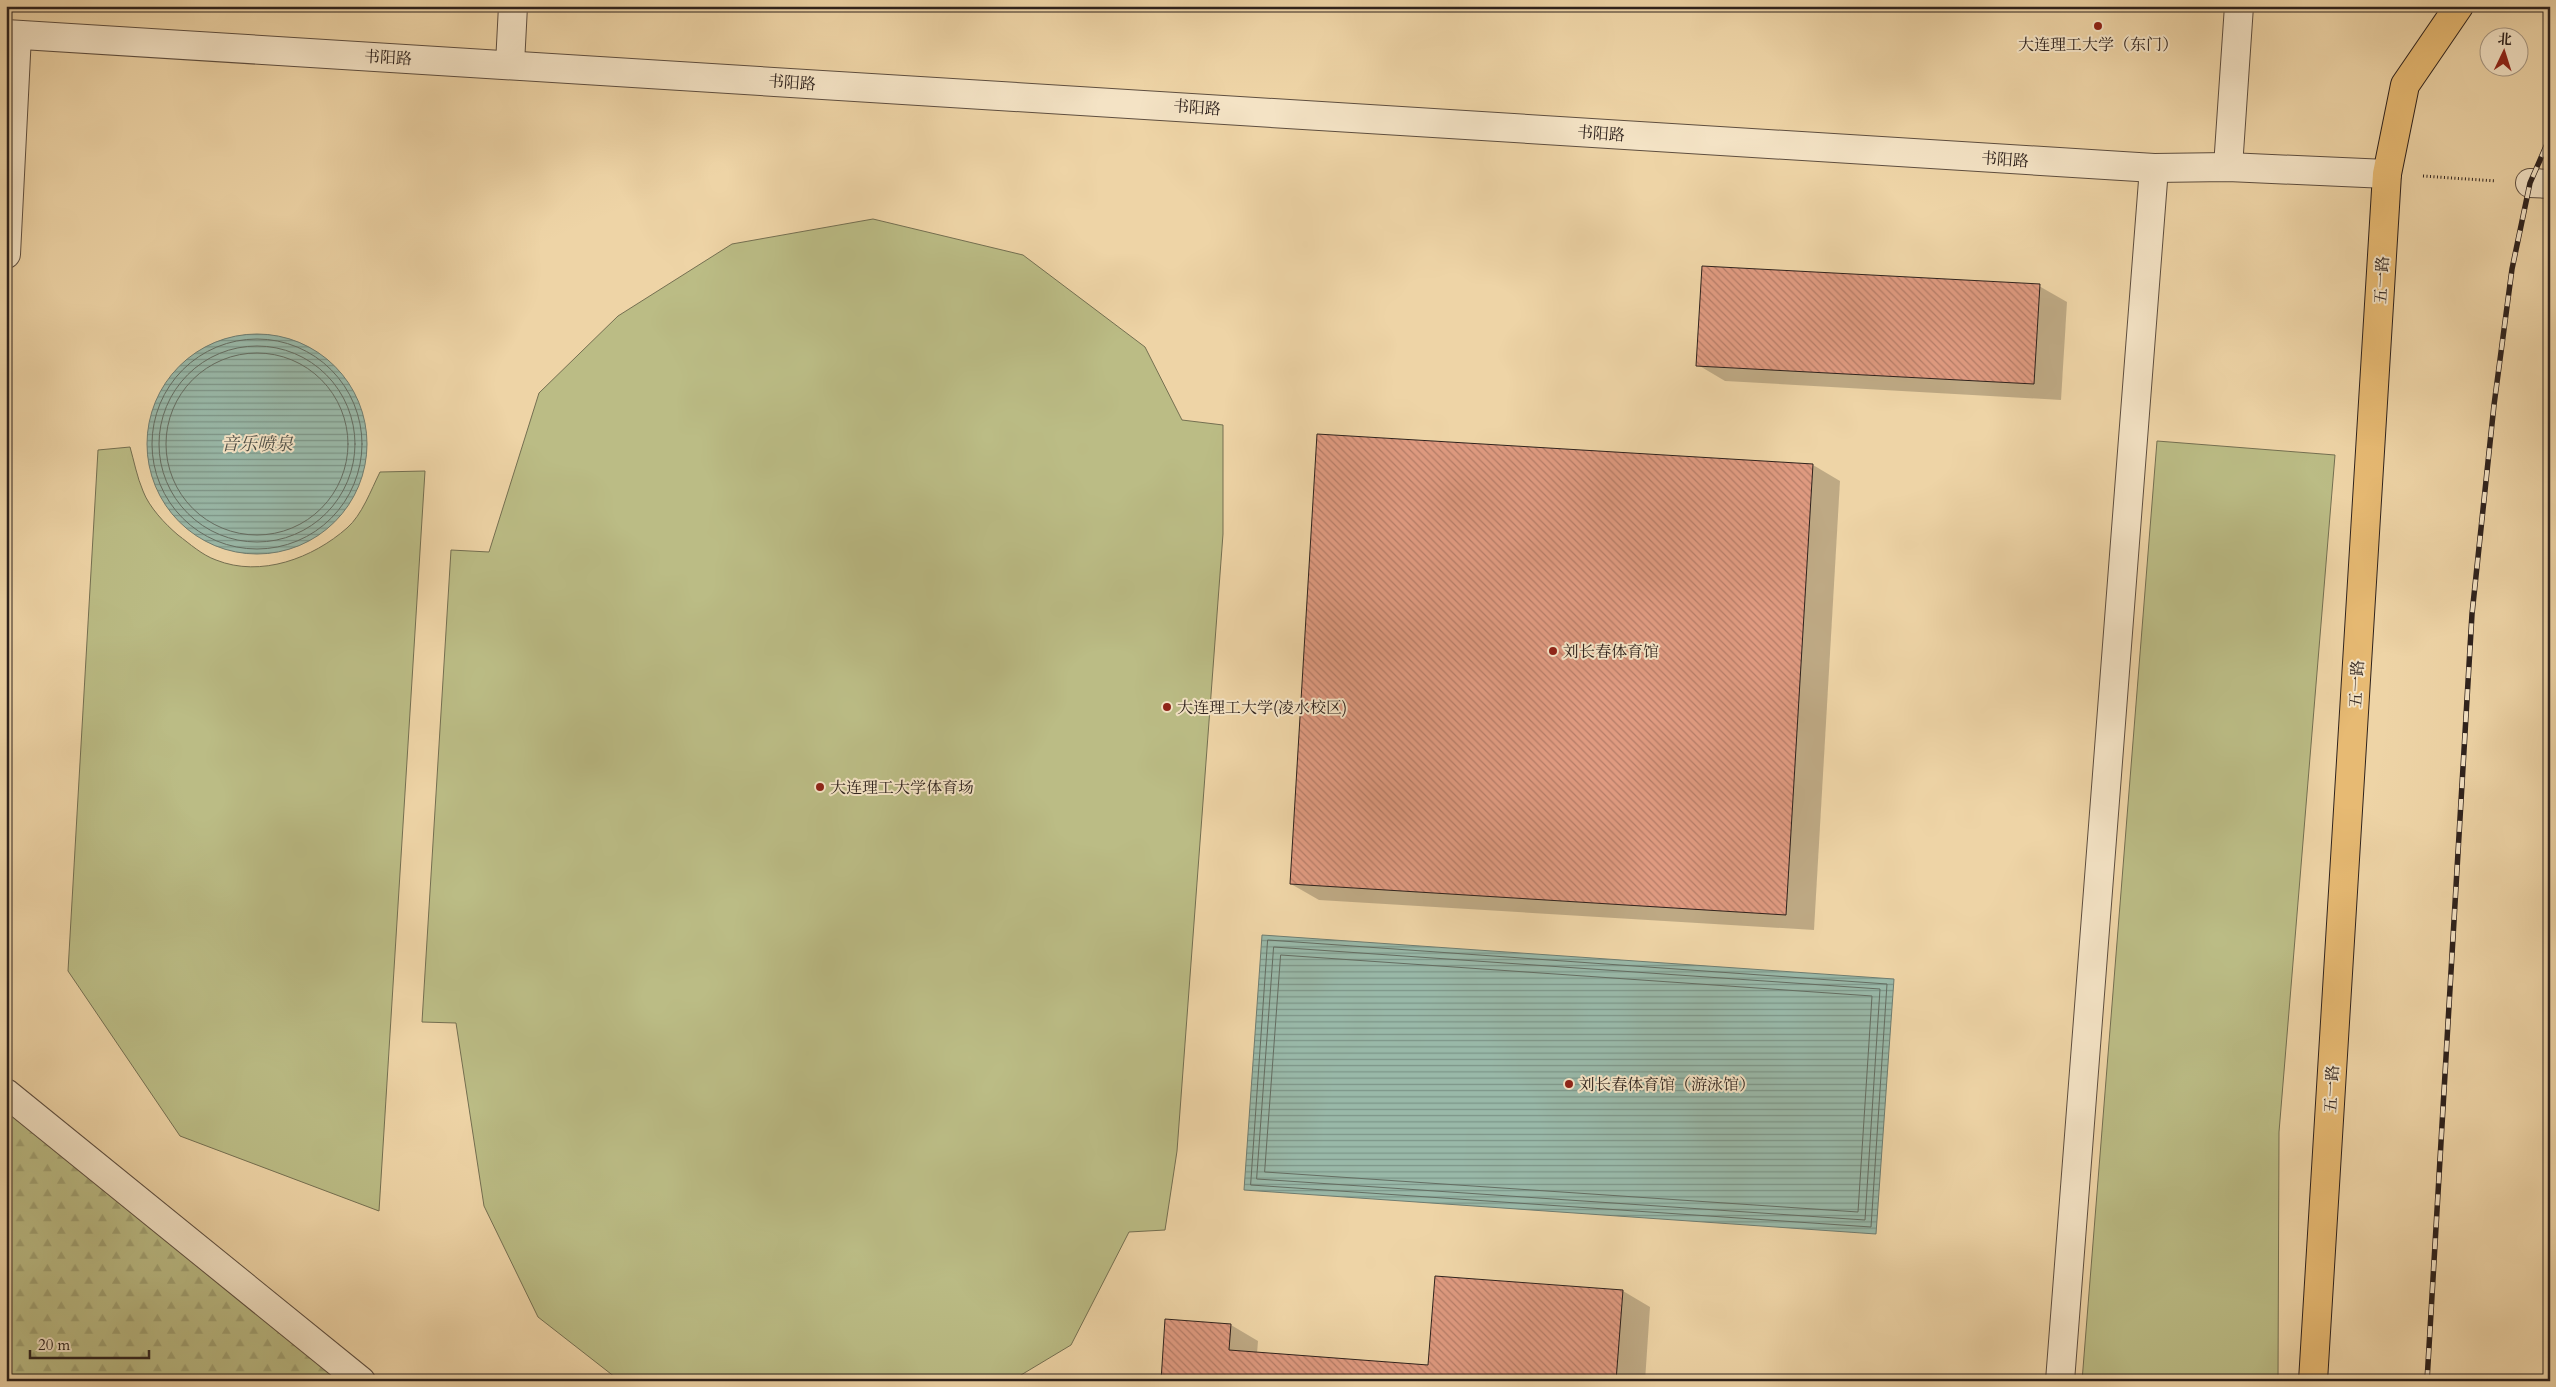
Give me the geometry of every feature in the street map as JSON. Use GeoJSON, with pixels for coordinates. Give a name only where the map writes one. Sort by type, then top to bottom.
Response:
{"type":"FeatureCollection","features":[{"type":"Feature","properties":{"kind":"main road","name":"五一路"},"geometry":{"type":"LineString","coordinates":[[2314,1381],[2387,174],[2405,85],[2459,6]]}},
{"type":"Feature","properties":{"kind":"street"},"geometry":{"type":"LineString","coordinates":[[510,64],[513,6]]}},
{"type":"Feature","properties":{"kind":"street"},"geometry":{"type":"LineString","coordinates":[[2228,167],[2239,6]]}},
{"type":"Feature","properties":{"kind":"street"},"geometry":{"type":"LineString","coordinates":[[6,254],[12,34]]}},
{"type":"Feature","properties":{"kind":"street","name":"书阳路"},"geometry":{"type":"LineString","coordinates":[[12,34],[2154,168],[2228,167],[2387,174]]}},
{"type":"Feature","properties":{"kind":"street"},"geometry":{"type":"LineString","coordinates":[[2060,1381],[2154,168]]}},
{"type":"Feature","properties":{"kind":"street"},"geometry":{"type":"LineString","coordinates":[[6,1093],[361,1381]]}},
{"type":"Feature","properties":{"kind":"path"},"geometry":{"type":"LineString","coordinates":[[2387,174],[2540,184]]}},
{"type":"Feature","properties":{"kind":"green space","name":"大连理工大学体育场"},"geometry":{"type":"Polygon","coordinates":[[[873,219],[1023,255],[1145,347],[1182,420],[1223,425],[1223,534],[1177,1151],[1165,1230],[1129,1232],[1071,1345],[1011,1381],[620,1381],[538,1317],[484,1206],[456,1023],[422,1022],[451,550],[489,552],[539,393],[618,316],[732,244],[873,219]]]}},
{"type":"Feature","properties":{"kind":"green space"},"geometry":{"type":"Polygon","coordinates":[[[2157,441],[2335,455],[2279,1132],[2278,1381],[2082,1381],[2157,441]]]}},
{"type":"Feature","properties":{"kind":"green space"},"geometry":{"type":"Polygon","coordinates":[[[130,447],[146,497],[153,509],[168,526],[192,546],[211,558],[233,565],[251,567],[286,562],[319,548],[333,539],[347,528],[357,516],[380,472],[425,471],[379,1211],[180,1136],[68,971],[98,450],[130,447]]]}},
{"type":"Feature","properties":{"kind":"green space"},"geometry":{"type":"Polygon","coordinates":[[[6,1093],[361,1381],[6,1381],[6,1093]]]}},
{"type":"Feature","properties":{"kind":"water","name":"音乐喷泉"},"geometry":{"type":"Polygon","coordinates":[[[257,334],[278,336],[309,347],[335,366],[354,392],[365,423],[367,444],[365,465],[354,496],[335,522],[309,541],[278,552],[257,554],[236,552],[205,541],[179,522],[160,496],[149,465],[147,444],[149,423],[160,392],[179,366],[205,347],[236,336],[257,334]]]}},
{"type":"Feature","properties":{"kind":"water","name":"刘长春体育馆（游泳馆）"},"geometry":{"type":"Polygon","coordinates":[[[1262,935],[1894,979],[1876,1234],[1244,1190],[1262,935]]]}},
{"type":"Feature","properties":{"kind":"building"},"geometry":{"type":"Polygon","coordinates":[[[1702,266],[2040,284],[2034,384],[1696,366],[1702,266]]]}},
{"type":"Feature","properties":{"kind":"building","name":"刘长春体育馆"},"geometry":{"type":"Polygon","coordinates":[[[1317,434],[1813,464],[1786,915],[1290,884],[1317,434]]]}},
{"type":"Feature","properties":{"kind":"building"},"geometry":{"type":"Polygon","coordinates":[[[1435,1276],[1623,1290],[1616,1381],[1161,1381],[1165,1319],[1231,1324],[1229,1350],[1428,1365],[1435,1276]]]}},
{"type":"Feature","properties":{"kind":"railway"},"geometry":{"type":"LineString","coordinates":[[2427,1381],[2472,614],[2494,405],[2512,269],[2530,183],[2550,137]]}},
{"type":"Feature","properties":{"kind":"place","name":"大连理工大学（东门）"},"geometry":{"type":"Point","coordinates":[2098,26]}},
{"type":"Feature","properties":{"kind":"place","name":"刘长春体育馆"},"geometry":{"type":"Point","coordinates":[1553,651]}},
{"type":"Feature","properties":{"kind":"place","name":"大连理工大学(凌水校区)"},"geometry":{"type":"Point","coordinates":[1167,707]}},
{"type":"Feature","properties":{"kind":"place","name":"大连理工大学体育场"},"geometry":{"type":"Point","coordinates":[820,787]}},
{"type":"Feature","properties":{"kind":"place","name":"刘长春体育馆（游泳馆）"},"geometry":{"type":"Point","coordinates":[1569,1084]}}]}
